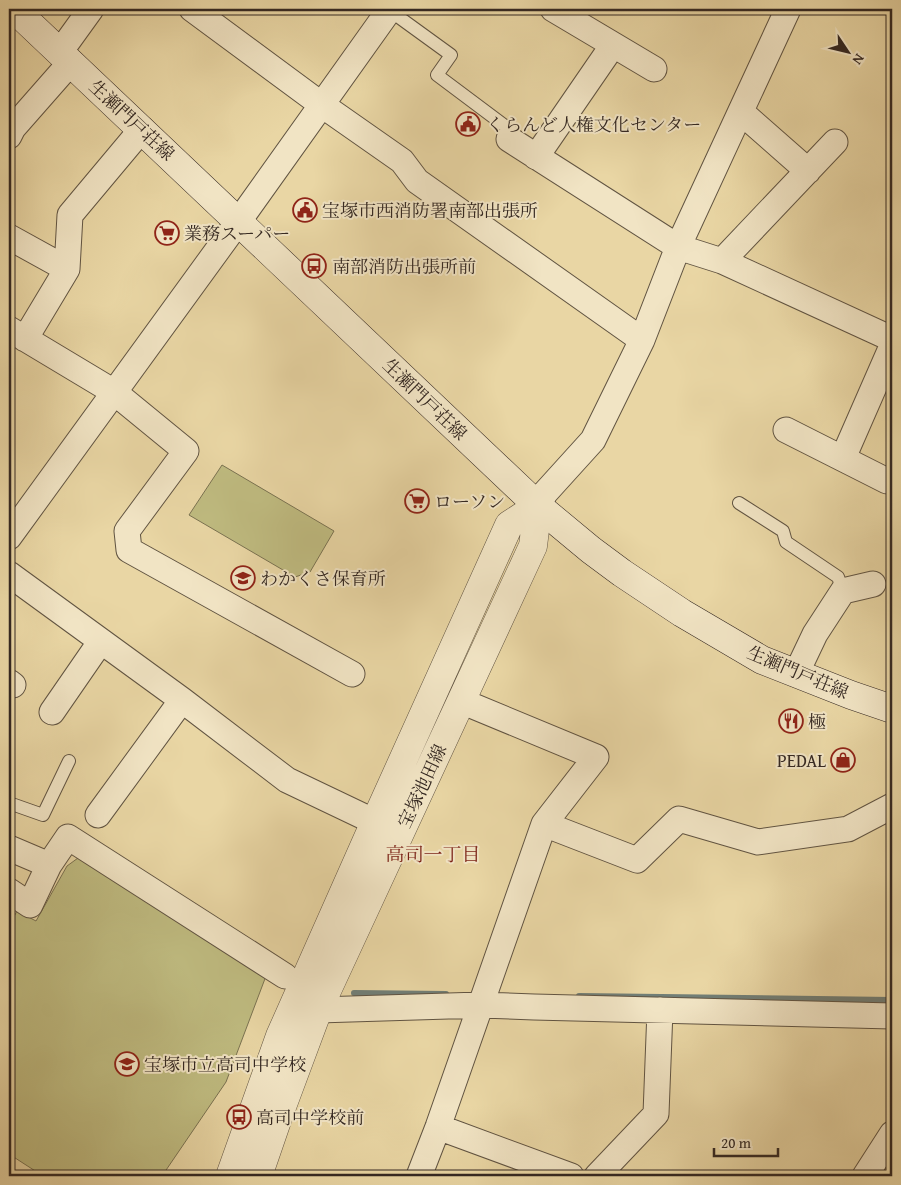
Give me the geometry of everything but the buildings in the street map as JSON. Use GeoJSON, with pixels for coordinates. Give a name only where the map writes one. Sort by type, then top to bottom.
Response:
{"type":"FeatureCollection","features":[{"type":"Feature","properties":{"kind":"street","name":"生瀬門戸荘線"},"geometry":{"type":"LineString","coordinates":[[14,9],[239,220],[538,506],[592,550],[682,613],[762,660],[892,709]]}},
{"type":"Feature","properties":{"kind":"street"},"geometry":{"type":"LineString","coordinates":[[9,136],[65,57],[91,9]]}},
{"type":"Feature","properties":{"kind":"street"},"geometry":{"type":"LineString","coordinates":[[230,1176],[280,1036],[510,525],[538,506],[545,493],[593,440],[642,340],[678,247],[788,9]]}},
{"type":"Feature","properties":{"kind":"street"},"geometry":{"type":"LineString","coordinates":[[9,538],[390,10]]}},
{"type":"Feature","properties":{"kind":"street"},"geometry":{"type":"LineString","coordinates":[[558,10],[654,69]]}},
{"type":"Feature","properties":{"kind":"street"},"geometry":{"type":"LineString","coordinates":[[206,13],[322,105],[402,161],[417,181],[642,340]]}},
{"type":"Feature","properties":{"kind":"street"},"geometry":{"type":"LineString","coordinates":[[536,157],[613,45]]}},
{"type":"Feature","properties":{"kind":"street"},"geometry":{"type":"LineString","coordinates":[[741,112],[808,171]]}},
{"type":"Feature","properties":{"kind":"street"},"geometry":{"type":"LineString","coordinates":[[142,129],[70,215],[67,269],[17,334],[114,392],[186,452],[127,531],[129,550],[352,674]]}},
{"type":"Feature","properties":{"kind":"street"},"geometry":{"type":"LineString","coordinates":[[509,139],[678,247],[722,261],[892,339]]}},
{"type":"Feature","properties":{"kind":"street"},"geometry":{"type":"LineString","coordinates":[[722,261],[835,142]]}},
{"type":"Feature","properties":{"kind":"street"},"geometry":{"type":"LineString","coordinates":[[9,237],[67,269]]}},
{"type":"Feature","properties":{"kind":"street"},"geometry":{"type":"LineString","coordinates":[[843,458],[892,346]]}},
{"type":"Feature","properties":{"kind":"street"},"geometry":{"type":"LineString","coordinates":[[786,430],[887,481]]}},
{"type":"Feature","properties":{"kind":"street","name":"宝塚池田線"},"geometry":{"type":"LineString","coordinates":[[258,1176],[318,1010],[532,546],[538,506]]}},
{"type":"Feature","properties":{"kind":"street"},"geometry":{"type":"LineString","coordinates":[[9,574],[182,700],[287,780],[375,822]]}},
{"type":"Feature","properties":{"kind":"street"},"geometry":{"type":"LineString","coordinates":[[796,674],[815,634],[843,591],[872,584]]}},
{"type":"Feature","properties":{"kind":"street"},"geometry":{"type":"LineString","coordinates":[[52,712],[101,641]]}},
{"type":"Feature","properties":{"kind":"street"},"geometry":{"type":"LineString","coordinates":[[98,815],[182,700]]}},
{"type":"Feature","properties":{"kind":"street"},"geometry":{"type":"LineString","coordinates":[[419,1176],[438,1127],[544,824],[596,757],[461,701]]}},
{"type":"Feature","properties":{"kind":"street"},"geometry":{"type":"LineString","coordinates":[[544,824],[637,860],[679,819],[758,842],[848,829],[892,806]]}},
{"type":"Feature","properties":{"kind":"street"},"geometry":{"type":"LineString","coordinates":[[9,891],[30,905],[49,865],[68,837],[285,976]]}},
{"type":"Feature","properties":{"kind":"street"},"geometry":{"type":"LineString","coordinates":[[9,848],[49,865]]}},
{"type":"Feature","properties":{"kind":"street"},"geometry":{"type":"LineString","coordinates":[[318,1010],[481,1005],[892,1016]]}},
{"type":"Feature","properties":{"kind":"street"},"geometry":{"type":"LineString","coordinates":[[597,1176],[656,1114],[660,1010]]}},
{"type":"Feature","properties":{"kind":"street"},"geometry":{"type":"LineString","coordinates":[[438,1127],[571,1176]]}},
{"type":"Feature","properties":{"kind":"street"},"geometry":{"type":"LineString","coordinates":[[877,1170],[892,1134]]}},
{"type":"Feature","properties":{"kind":"lane"},"geometry":{"type":"LineString","coordinates":[[390,10],[451,55],[437,75],[513,132],[509,139]]}},
{"type":"Feature","properties":{"kind":"lane"},"geometry":{"type":"LineString","coordinates":[[740,503],[783,531],[786,542],[838,576],[843,591]]}},
{"type":"Feature","properties":{"kind":"lane"},"geometry":{"type":"LineString","coordinates":[[9,803],[43,815],[68,761]]}},
{"type":"Feature","properties":{"kind":"shaded area"},"geometry":{"type":"Polygon","coordinates":[[[222,465],[334,531],[310,572],[295,577],[189,515],[222,465]]]}},
{"type":"Feature","properties":{"kind":"shaded area","name":"宝塚市立高司中学校"},"geometry":{"type":"Polygon","coordinates":[[[78,858],[266,976],[226,1082],[162,1176],[43,1176],[9,1154],[9,926],[17,911],[36,921],[67,866],[78,858]]]}},
{"type":"Feature","properties":{"kind":"waterway"},"geometry":{"type":"LineString","coordinates":[[354,993],[446,994]]}},
{"type":"Feature","properties":{"kind":"waterway"},"geometry":{"type":"LineString","coordinates":[[579,996],[892,1000]]}},
{"type":"Feature","properties":{"kind":"place","name":"くらんど人権文化センター"},"geometry":{"type":"Point","coordinates":[468,124]}},
{"type":"Feature","properties":{"kind":"place","name":"宝塚市西消防署南部出張所"},"geometry":{"type":"Point","coordinates":[305,210]}},
{"type":"Feature","properties":{"kind":"place","name":"業務スーパー"},"geometry":{"type":"Point","coordinates":[167,233]}},
{"type":"Feature","properties":{"kind":"place","name":"南部消防出張所前"},"geometry":{"type":"Point","coordinates":[314,266]}},
{"type":"Feature","properties":{"kind":"place","name":"ローソン"},"geometry":{"type":"Point","coordinates":[417,501]}},
{"type":"Feature","properties":{"kind":"place","name":"わかくさ保育所"},"geometry":{"type":"Point","coordinates":[243,578]}},
{"type":"Feature","properties":{"kind":"place","name":"極"},"geometry":{"type":"Point","coordinates":[791,721]}},
{"type":"Feature","properties":{"kind":"place","name":"PEDAL"},"geometry":{"type":"Point","coordinates":[843,760]}},
{"type":"Feature","properties":{"kind":"place","name":"宝塚市立高司中学校"},"geometry":{"type":"Point","coordinates":[127,1064]}},
{"type":"Feature","properties":{"kind":"place","name":"高司中学校前"},"geometry":{"type":"Point","coordinates":[239,1117]}},
{"type":"Feature","properties":{"kind":"district","name":"高司一丁目"},"geometry":{"type":"Point","coordinates":[433,854]}}]}
